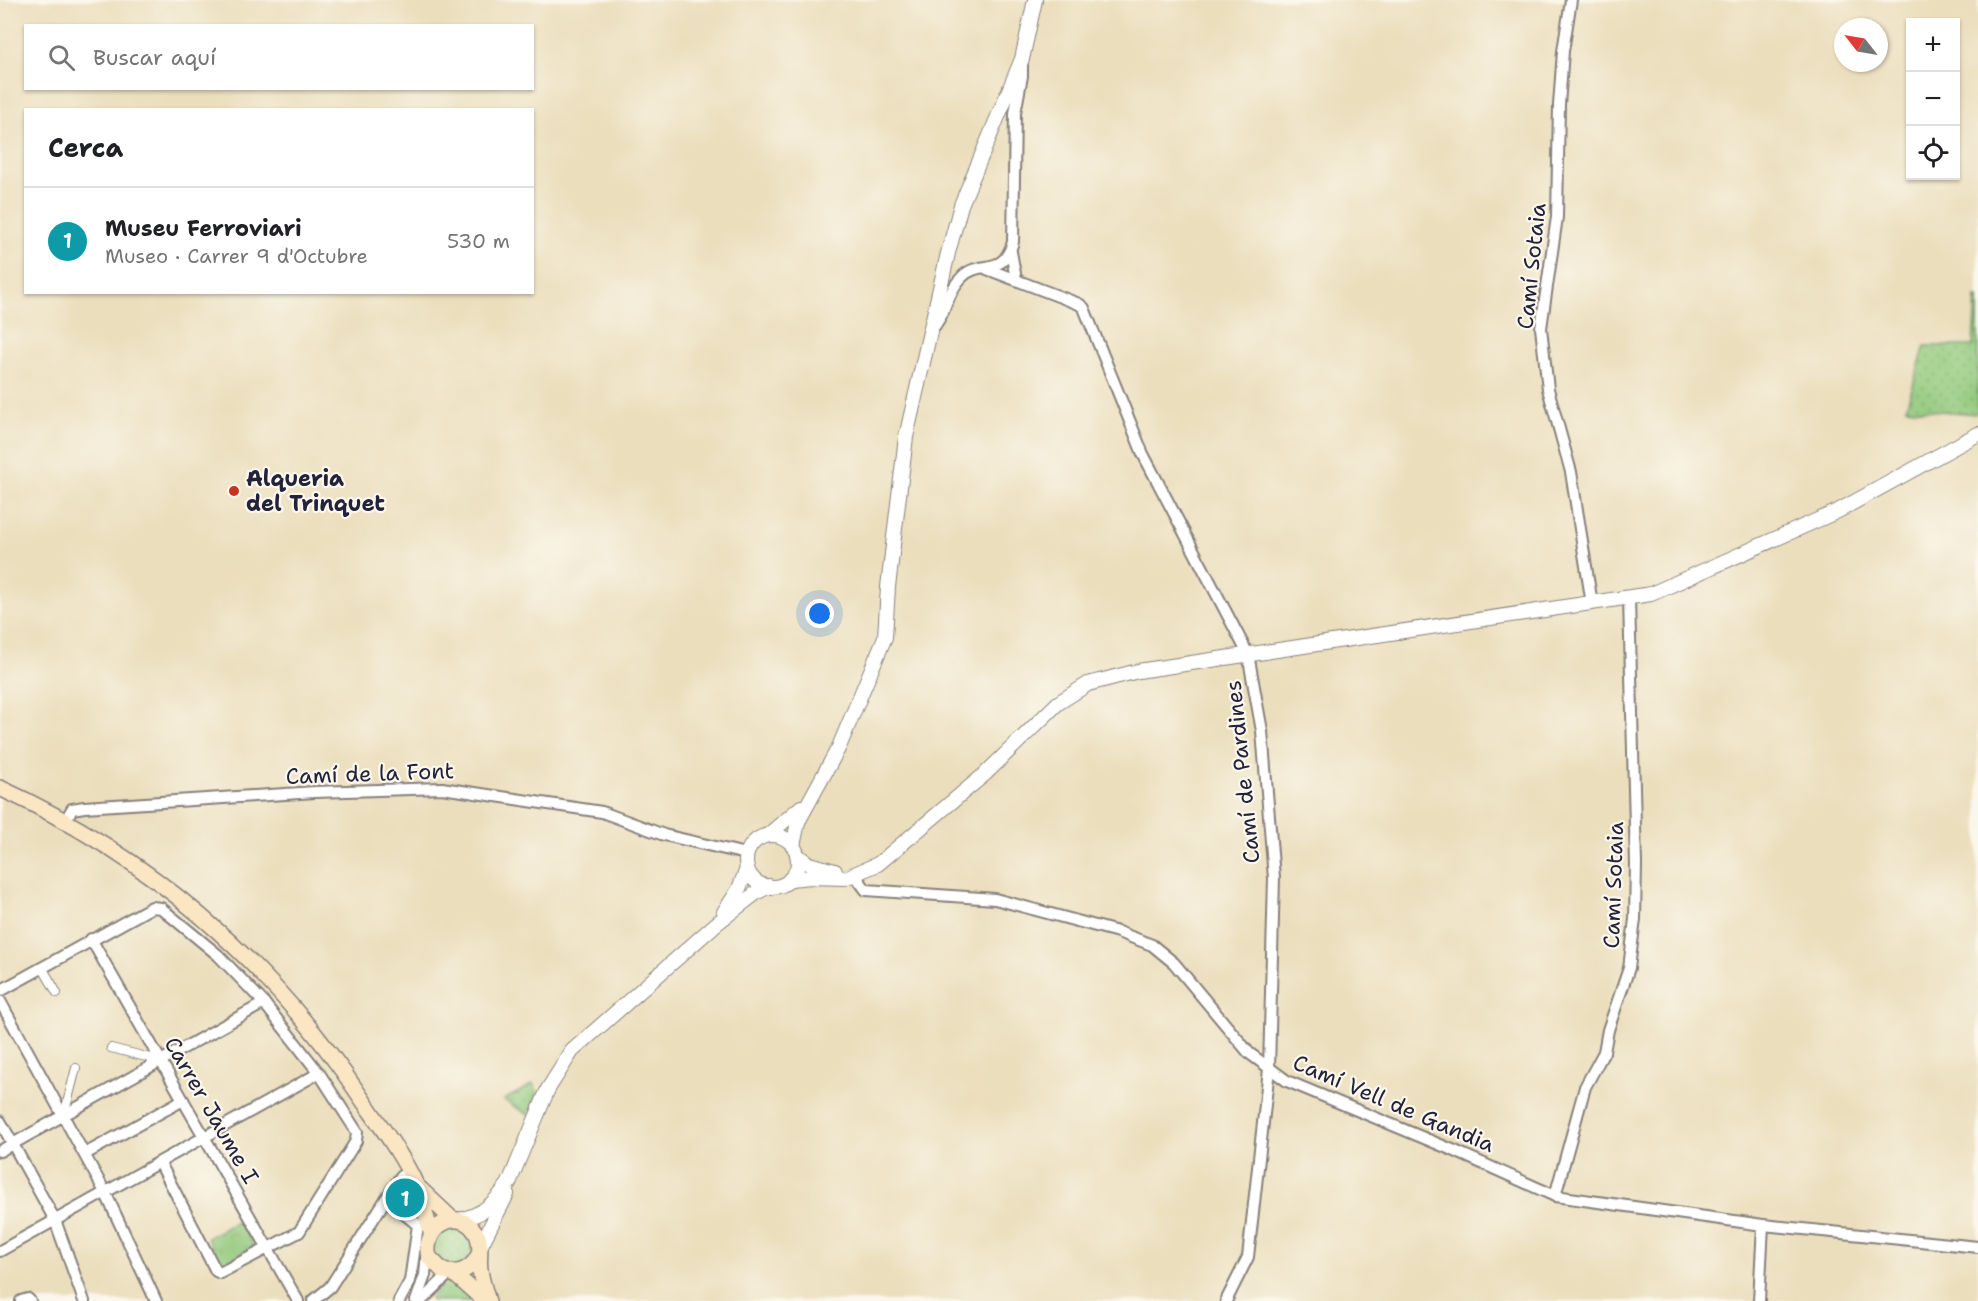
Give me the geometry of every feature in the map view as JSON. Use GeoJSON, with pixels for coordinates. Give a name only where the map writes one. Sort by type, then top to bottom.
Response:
{"type":"FeatureCollection","features":[{"type":"Feature","properties":{"kind":"main road"},"geometry":{"type":"LineString","coordinates":[[0,788],[69,815],[170,889],[216,927],[255,966],[342,1070],[416,1185],[431,1232],[427,1251],[438,1268],[452,1273],[486,1301]]}},
{"type":"Feature","properties":{"kind":"main road"},"geometry":{"type":"LineString","coordinates":[[416,1185],[455,1220],[471,1226],[476,1232],[486,1301]]}},
{"type":"Feature","properties":{"kind":"main road"},"geometry":{"type":"LineString","coordinates":[[431,1232],[444,1221],[455,1220]]}},
{"type":"Feature","properties":{"kind":"main road"},"geometry":{"type":"LineString","coordinates":[[452,1273],[469,1268],[479,1250]]}},
{"type":"Feature","properties":{"kind":"street"},"geometry":{"type":"LineString","coordinates":[[479,1250],[504,1201],[548,1089],[565,1060],[596,1028],[716,924],[756,892],[769,886],[781,885],[790,879],[797,866],[795,850],[798,822],[852,719],[887,630],[887,596],[906,437],[931,330],[961,205],[1022,59],[1035,0]]}},
{"type":"Feature","properties":{"kind":"street","name":"Camí Sotaia"},"geometry":{"type":"LineString","coordinates":[[1571,0],[1560,84],[1557,217],[1541,328],[1548,389],[1571,472],[1592,604]]}},
{"type":"Feature","properties":{"kind":"street"},"geometry":{"type":"LineString","coordinates":[[1016,279],[1011,252],[1015,113],[1022,76],[1022,59]]}},
{"type":"Feature","properties":{"kind":"street"},"geometry":{"type":"LineString","coordinates":[[931,330],[938,323],[961,277],[970,271],[987,269],[1004,262],[1011,252]]}},
{"type":"Feature","properties":{"kind":"street","name":"Camí de Pardines"},"geometry":{"type":"LineString","coordinates":[[987,269],[1079,304],[1084,309],[1143,454],[1248,654],[1262,731],[1274,878],[1269,1069],[1248,1257],[1226,1301]]}},
{"type":"Feature","properties":{"kind":"street"},"geometry":{"type":"LineString","coordinates":[[790,879],[845,878],[890,856],[985,774],[1058,703],[1078,689],[1098,681],[1138,671],[1629,598],[1668,588],[1838,511],[1978,434]]}},
{"type":"Feature","properties":{"kind":"street","name":"Camí Sotaia"},"geometry":{"type":"LineString","coordinates":[[1555,1196],[1585,1087],[1604,1052],[1608,1030],[1629,968],[1635,919],[1636,864],[1629,598]]}},
{"type":"Feature","properties":{"kind":"street","name":"Camí de la Font"},"geometry":{"type":"LineString","coordinates":[[69,815],[153,801],[442,788],[602,812],[664,835],[746,854]]}},
{"type":"Feature","properties":{"kind":"street"},"geometry":{"type":"LineString","coordinates":[[716,924],[738,891],[747,869],[746,854],[756,840],[768,835],[792,816],[814,791]]}},
{"type":"Feature","properties":{"kind":"street"},"geometry":{"type":"LineString","coordinates":[[768,835],[781,836],[818,867],[855,875]]}},
{"type":"Feature","properties":{"kind":"street"},"geometry":{"type":"LineString","coordinates":[[747,869],[756,882],[769,886]]}},
{"type":"Feature","properties":{"kind":"street","name":"Camí Vell de Gandia"},"geometry":{"type":"LineString","coordinates":[[855,875],[866,890],[995,900],[1118,932],[1152,945],[1174,963],[1249,1053],[1287,1081],[1455,1151],[1555,1196],[1763,1225],[1978,1247]]}},
{"type":"Feature","properties":{"kind":"street"},"geometry":{"type":"LineString","coordinates":[[0,991],[152,907],[165,909],[218,956],[264,1003],[319,1073],[357,1129],[356,1141],[299,1232],[224,1273],[216,1271],[159,1163]]}},
{"type":"Feature","properties":{"kind":"street","name":"Carrer Jaume I"},"geometry":{"type":"LineString","coordinates":[[92,939],[298,1301]]}},
{"type":"Feature","properties":{"kind":"street"},"geometry":{"type":"LineString","coordinates":[[42,967],[57,993]]}},
{"type":"Feature","properties":{"kind":"street"},"geometry":{"type":"LineString","coordinates":[[0,1001],[105,1192],[156,1301]]}},
{"type":"Feature","properties":{"kind":"street"},"geometry":{"type":"LineString","coordinates":[[0,1151],[264,1003]]}},
{"type":"Feature","properties":{"kind":"street"},"geometry":{"type":"LineString","coordinates":[[111,1048],[162,1061]]}},
{"type":"Feature","properties":{"kind":"street"},"geometry":{"type":"LineString","coordinates":[[64,1115],[76,1068]]}},
{"type":"Feature","properties":{"kind":"street"},"geometry":{"type":"LineString","coordinates":[[0,1251],[319,1073]]}},
{"type":"Feature","properties":{"kind":"street"},"geometry":{"type":"LineString","coordinates":[[85,1154],[183,1100]]}},
{"type":"Feature","properties":{"kind":"street"},"geometry":{"type":"LineString","coordinates":[[0,1121],[54,1220],[84,1301]]}},
{"type":"Feature","properties":{"kind":"street"},"geometry":{"type":"LineString","coordinates":[[313,1301],[330,1287],[388,1200],[400,1176]]}},
{"type":"Feature","properties":{"kind":"street"},"geometry":{"type":"LineString","coordinates":[[455,1220],[470,1219],[483,1212],[509,1184]]}},
{"type":"Feature","properties":{"kind":"street"},"geometry":{"type":"LineString","coordinates":[[388,1200],[418,1225],[410,1281],[399,1301]]}},
{"type":"Feature","properties":{"kind":"street"},"geometry":{"type":"LineString","coordinates":[[1759,1301],[1763,1225]]}},
{"type":"Feature","properties":{"kind":"street"},"geometry":{"type":"LineString","coordinates":[[416,1301],[425,1275],[427,1251]]}},
{"type":"Feature","properties":{"kind":"street"},"geometry":{"type":"LineString","coordinates":[[421,1301],[452,1273]]}},
{"type":"Feature","properties":{"kind":"street"},"geometry":{"type":"LineString","coordinates":[[21,1301],[28,1299],[30,1301]]}},
{"type":"Feature","properties":{"kind":"green space"},"geometry":{"type":"Polygon","coordinates":[[[1976,298],[1978,298],[1978,410],[1975,414],[1906,408],[1925,346],[1973,346],[1976,298]]]}},
{"type":"Feature","properties":{"kind":"green space"},"geometry":{"type":"Polygon","coordinates":[[[533,1084],[538,1093],[529,1115],[504,1100],[533,1084]]]}},
{"type":"Feature","properties":{"kind":"green space"},"geometry":{"type":"Polygon","coordinates":[[[240,1220],[254,1247],[221,1265],[207,1238],[240,1220]]]}},
{"type":"Feature","properties":{"kind":"green space"},"geometry":{"type":"Polygon","coordinates":[[[458,1227],[466,1231],[470,1237],[474,1253],[459,1268],[439,1263],[433,1244],[445,1228],[458,1227]]]}},
{"type":"Feature","properties":{"kind":"green space"},"geometry":{"type":"Polygon","coordinates":[[[445,1281],[452,1281],[477,1301],[432,1301],[430,1298],[445,1281]]]}},
{"type":"Feature","properties":{"kind":"place","name":"Alqueria del Trinquet"},"geometry":{"type":"Point","coordinates":[234,491]}},
{"type":"Feature","properties":{"kind":"place","name":"Museu Ferroviari"},"geometry":{"type":"Point","coordinates":[405,1198]}}]}
